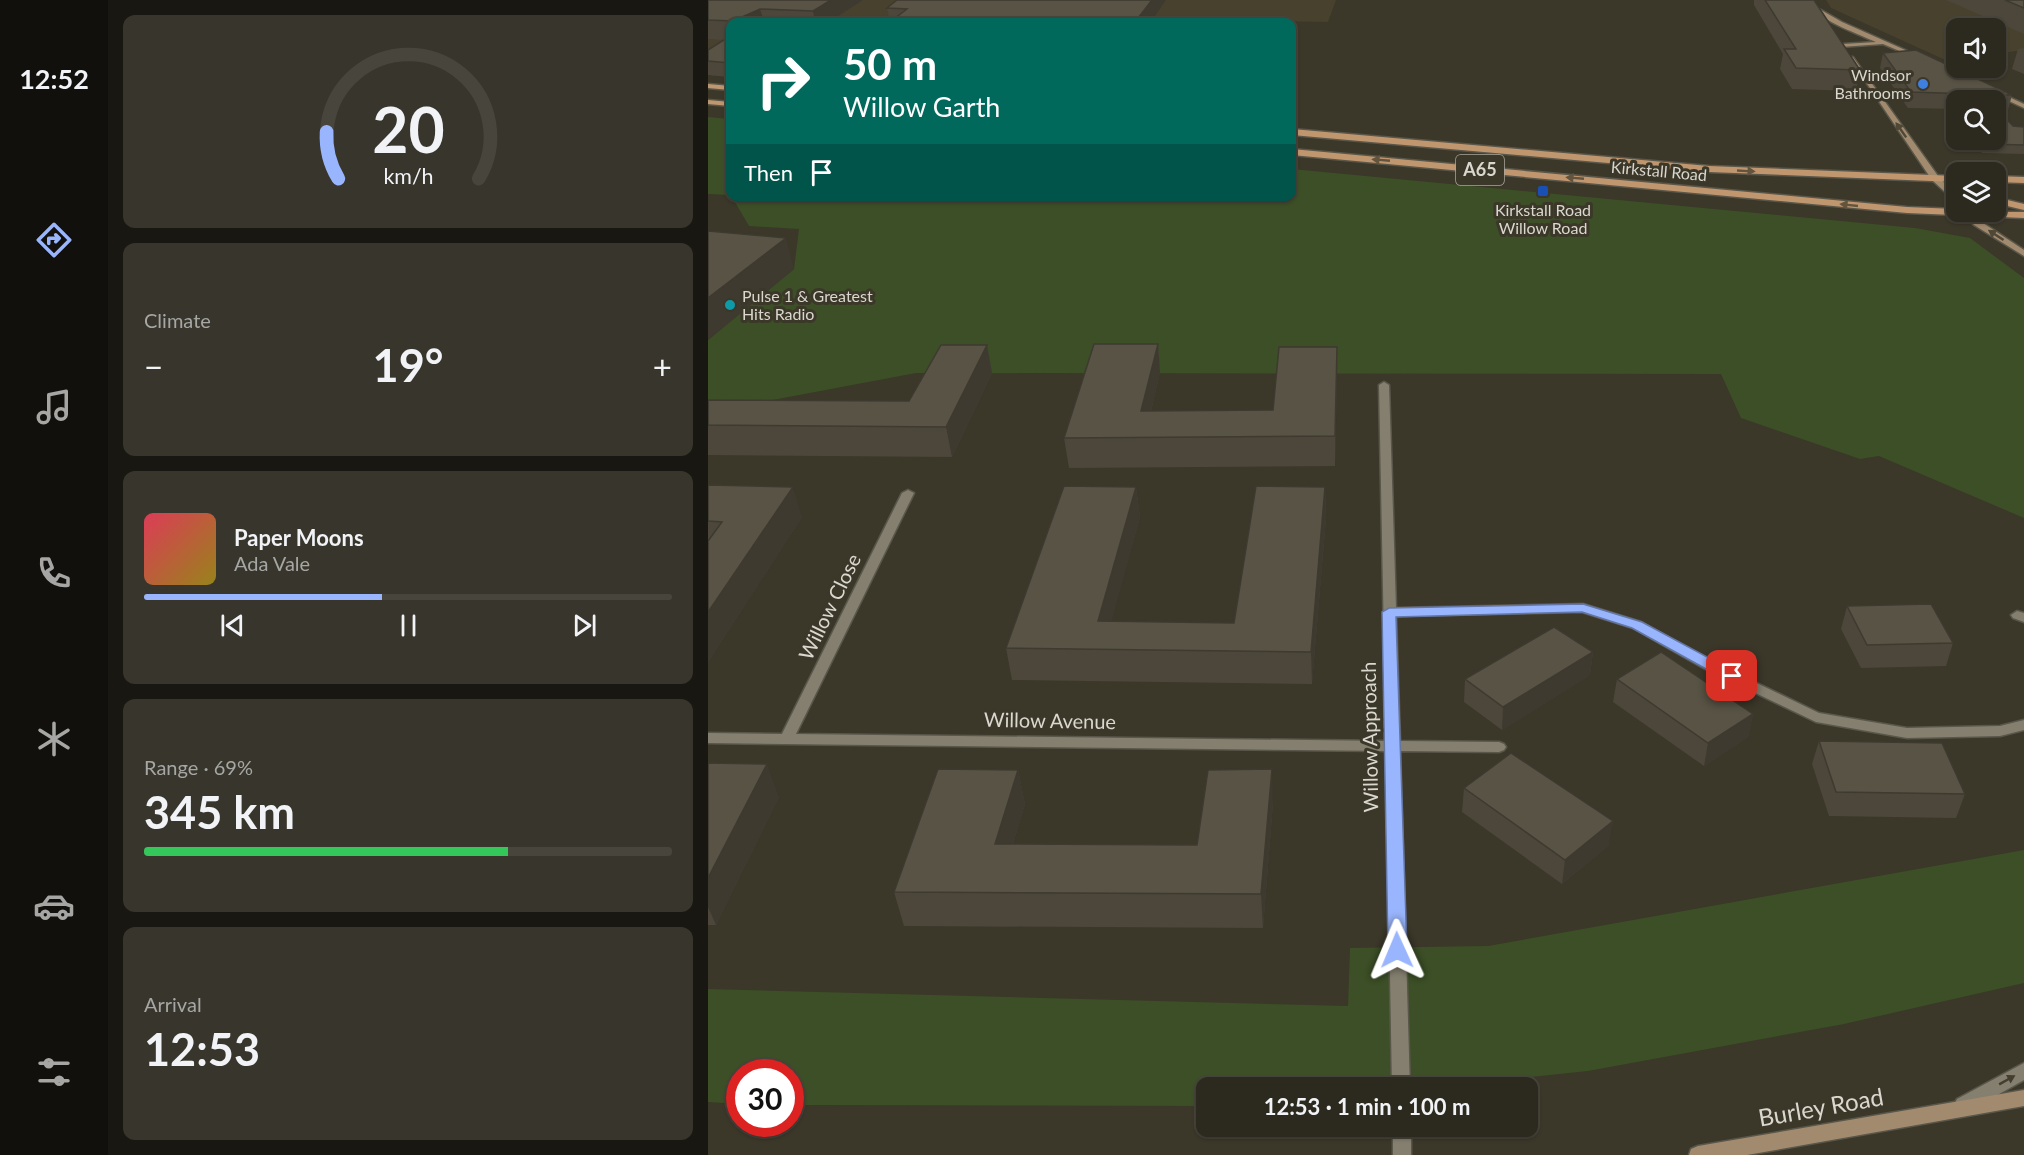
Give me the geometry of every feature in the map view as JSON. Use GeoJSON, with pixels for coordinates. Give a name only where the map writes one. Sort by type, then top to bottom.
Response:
{"type":"FeatureCollection","features":[{"type":"Feature","properties":{"kind":"main road"},"geometry":{"type":"LineString","coordinates":[[708,86],[726,88]]}},
{"type":"Feature","properties":{"kind":"main road"},"geometry":{"type":"LineString","coordinates":[[708,102],[726,104]]}},
{"type":"Feature","properties":{"kind":"main road","name":"Kirkstall Road"},"geometry":{"type":"LineString","coordinates":[[1296,132],[1709,169],[1946,179]]}},
{"type":"Feature","properties":{"kind":"main road","name":"Kirkstall Road"},"geometry":{"type":"LineString","coordinates":[[1296,152],[1946,211]]}},
{"type":"Feature","properties":{"kind":"main road"},"geometry":{"type":"LineString","coordinates":[[1935,178],[1946,183]]}},
{"type":"Feature","properties":{"kind":"main road"},"geometry":{"type":"LineString","coordinates":[[2006,179],[2024,180]]}},
{"type":"Feature","properties":{"kind":"main road"},"geometry":{"type":"LineString","coordinates":[[2006,203],[2024,207]]}},
{"type":"Feature","properties":{"kind":"main road","name":"Kirkstall Road"},"geometry":{"type":"LineString","coordinates":[[2006,214],[2024,215]]}},
{"type":"Feature","properties":{"kind":"street"},"geometry":{"type":"LineString","coordinates":[[1805,0],[1808,5],[1825,16],[1924,60]]}},
{"type":"Feature","properties":{"kind":"street"},"geometry":{"type":"LineString","coordinates":[[1825,16],[1831,26]]}},
{"type":"Feature","properties":{"kind":"street"},"geometry":{"type":"LineString","coordinates":[[1837,36],[1935,178],[1946,190]]}},
{"type":"Feature","properties":{"kind":"street"},"geometry":{"type":"LineString","coordinates":[[1843,46],[1887,43]]}},
{"type":"Feature","properties":{"kind":"street"},"geometry":{"type":"LineString","coordinates":[[1984,87],[2024,106]]}},
{"type":"Feature","properties":{"kind":"street"},"geometry":{"type":"LineString","coordinates":[[1976,222],[2024,254]]}},
{"type":"Feature","properties":{"kind":"street","name":"Willow Approach"},"geometry":{"type":"LineString","coordinates":[[1384,386],[1401,1077]]}},
{"type":"Feature","properties":{"kind":"street","name":"Willow Close"},"geometry":{"type":"LineString","coordinates":[[787,738],[908,493]]}},
{"type":"Feature","properties":{"kind":"street"},"geometry":{"type":"LineString","coordinates":[[1389,612],[1583,608],[1637,625],[1710,666],[1816,717],[1907,733],[2000,731],[2024,725]]}},
{"type":"Feature","properties":{"kind":"street","name":"Willow Avenue"},"geometry":{"type":"LineString","coordinates":[[708,738],[1499,747]]}},
{"type":"Feature","properties":{"kind":"street","name":"Burley Road"},"geometry":{"type":"LineString","coordinates":[[1954,1110],[2024,1071]]}},
{"type":"Feature","properties":{"kind":"street","name":"Burley Road"},"geometry":{"type":"LineString","coordinates":[[1698,1155],[2024,1098]]}},
{"type":"Feature","properties":{"kind":"street"},"geometry":{"type":"LineString","coordinates":[[1402,1137],[1402,1155]]}},
{"type":"Feature","properties":{"kind":"shaded area"},"geometry":{"type":"Polygon","coordinates":[[[708,0],[1336,0],[1328,22],[1296,21],[1296,18],[726,18],[726,77],[708,75],[708,0]]]}},
{"type":"Feature","properties":{"kind":"shaded area"},"geometry":{"type":"Polygon","coordinates":[[[1826,0],[2024,0],[2024,50],[2006,52],[2006,18],[1946,18],[1946,59],[1943,59],[1831,8],[1826,0]]]}},
{"type":"Feature","properties":{"kind":"green space"},"geometry":{"type":"Polygon","coordinates":[[[708,117],[726,119],[726,195],[708,194],[708,117]]]}},
{"type":"Feature","properties":{"kind":"green space"},"geometry":{"type":"Polygon","coordinates":[[[1296,169],[1915,228],[1970,238],[2024,278],[2024,518],[1879,456],[1860,459],[1741,418],[1721,374],[916,373],[708,412],[708,340],[794,269],[799,229],[749,226],[734,201],[1296,201],[1296,169]]]}},
{"type":"Feature","properties":{"kind":"green space"},"geometry":{"type":"Polygon","coordinates":[[[2024,850],[2024,983],[1844,1024],[1588,1071],[1531,1077],[1196,1077],[1196,1106],[804,1105],[804,1059],[726,1059],[726,1103],[708,1102],[708,989],[1348,1006],[1350,948],[1488,946],[2024,850]]]}},
{"type":"Feature","properties":{"kind":"building"},"geometry":{"type":"Polygon","coordinates":[[[708,0],[831,0],[813,11],[760,9],[740,18],[726,18],[726,21],[708,20],[708,0]]]}},
{"type":"Feature","properties":{"kind":"building"},"geometry":{"type":"Polygon","coordinates":[[[897,0],[1152,0],[1138,18],[895,18],[907,9],[887,8],[897,0]]]}},
{"type":"Feature","properties":{"kind":"building"},"geometry":{"type":"Polygon","coordinates":[[[1765,0],[1814,0],[1860,70],[1796,68],[1784,49],[1796,49],[1765,0]]]}},
{"type":"Feature","properties":{"kind":"building"},"geometry":{"type":"Polygon","coordinates":[[[2005,0],[2024,0],[2024,8],[2005,0]]]}},
{"type":"Feature","properties":{"kind":"building"},"geometry":{"type":"Polygon","coordinates":[[[726,39],[726,63],[708,61],[708,50],[726,39]]]}},
{"type":"Feature","properties":{"kind":"building"},"geometry":{"type":"Polygon","coordinates":[[[1916,50],[1946,64],[1946,78],[1976,78],[2001,90],[1946,90],[1946,93],[1911,92],[1883,53],[1916,50]]]}},
{"type":"Feature","properties":{"kind":"building"},"geometry":{"type":"Polygon","coordinates":[[[2006,118],[2013,126],[2024,127],[2024,145],[2006,145],[2006,118]]]}},
{"type":"Feature","properties":{"kind":"building"},"geometry":{"type":"Polygon","coordinates":[[[708,231],[786,238],[708,298],[708,231]]]}},
{"type":"Feature","properties":{"kind":"building"},"geometry":{"type":"Polygon","coordinates":[[[1094,344],[1158,344],[1141,411],[1273,410],[1279,347],[1337,347],[1335,436],[1064,438],[1094,344]]]}},
{"type":"Feature","properties":{"kind":"building"},"geometry":{"type":"Polygon","coordinates":[[[941,345],[987,345],[946,427],[708,425],[708,400],[909,401],[941,345]]]}},
{"type":"Feature","properties":{"kind":"building"},"geometry":{"type":"Polygon","coordinates":[[[708,485],[793,487],[708,612],[708,541],[722,522],[708,521],[708,485]]]}},
{"type":"Feature","properties":{"kind":"building"},"geometry":{"type":"Polygon","coordinates":[[[1064,486],[1136,487],[1098,621],[1234,623],[1256,486],[1325,487],[1311,652],[1006,648],[1064,486]]]}},
{"type":"Feature","properties":{"kind":"building"},"geometry":{"type":"Polygon","coordinates":[[[1931,604],[1953,643],[1867,645],[1847,606],[1931,604]]]}},
{"type":"Feature","properties":{"kind":"building"},"geometry":{"type":"Polygon","coordinates":[[[1554,627],[1593,652],[1503,707],[1465,679],[1554,627]]]}},
{"type":"Feature","properties":{"kind":"building"},"geometry":{"type":"Polygon","coordinates":[[[1661,652],[1753,714],[1708,743],[1617,679],[1661,652]]]}},
{"type":"Feature","properties":{"kind":"building"},"geometry":{"type":"Polygon","coordinates":[[[1819,741],[1942,743],[1965,794],[1836,792],[1819,741]]]}},
{"type":"Feature","properties":{"kind":"building"},"geometry":{"type":"Polygon","coordinates":[[[1511,753],[1613,821],[1565,860],[1464,788],[1511,753]]]}},
{"type":"Feature","properties":{"kind":"building"},"geometry":{"type":"Polygon","coordinates":[[[708,763],[767,764],[708,878],[708,763]]]}},
{"type":"Feature","properties":{"kind":"building"},"geometry":{"type":"Polygon","coordinates":[[[938,769],[1018,770],[995,844],[1197,845],[1208,770],[1272,769],[1261,894],[894,892],[938,769]]]}},
{"type":"Feature","properties":{"kind":"place","name":"Windsor Bathrooms"},"geometry":{"type":"Point","coordinates":[1923,84]}},
{"type":"Feature","properties":{"kind":"place","name":"Kirkstall Road Willow Road"},"geometry":{"type":"Point","coordinates":[1543,191]}},
{"type":"Feature","properties":{"kind":"place","name":"Pulse 1 & Greatest Hits Radio"},"geometry":{"type":"Point","coordinates":[730,305]}},
{"type":"Feature","properties":{"kind":"route"},"geometry":{"type":"LineString","coordinates":[[1397,950],[1389,612],[1583,608],[1637,625],[1732,676]]}}]}
